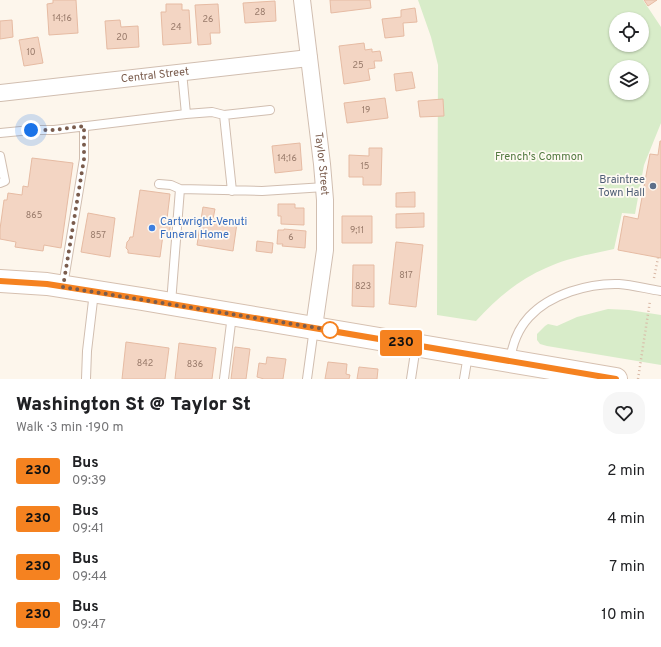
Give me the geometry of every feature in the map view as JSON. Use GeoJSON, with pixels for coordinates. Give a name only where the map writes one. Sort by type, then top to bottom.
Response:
{"type":"FeatureCollection","features":[{"type":"Feature","properties":{"kind":"main road"},"geometry":{"type":"LineString","coordinates":[[0,281],[94,291],[616,379]]}},
{"type":"Feature","properties":{"kind":"street","name":"Taylor Street"},"geometry":{"type":"LineString","coordinates":[[302,0],[325,187],[326,218],[324,250],[314,327]]}},
{"type":"Feature","properties":{"kind":"street","name":"Central Street"},"geometry":{"type":"LineString","coordinates":[[0,93],[309,58]]}},
{"type":"Feature","properties":{"kind":"lane"},"geometry":{"type":"LineString","coordinates":[[182,72],[186,114]]}},
{"type":"Feature","properties":{"kind":"lane"},"geometry":{"type":"LineString","coordinates":[[0,133],[31,130],[54,130],[186,114],[212,112],[224,115],[270,110]]}},
{"type":"Feature","properties":{"kind":"lane"},"geometry":{"type":"LineString","coordinates":[[224,115],[232,191]]}},
{"type":"Feature","properties":{"kind":"lane"},"geometry":{"type":"LineString","coordinates":[[63,287],[84,159],[84,126]]}},
{"type":"Feature","properties":{"kind":"lane"},"geometry":{"type":"LineString","coordinates":[[0,156],[2,182]]}},
{"type":"Feature","properties":{"kind":"lane"},"geometry":{"type":"LineString","coordinates":[[159,184],[171,185],[180,190],[232,191],[262,191],[325,187]]}},
{"type":"Feature","properties":{"kind":"lane"},"geometry":{"type":"LineString","coordinates":[[171,304],[180,190]]}},
{"type":"Feature","properties":{"kind":"lane"},"geometry":{"type":"LineString","coordinates":[[510,362],[518,334],[529,317],[558,297],[583,288],[620,284],[661,291]]}},
{"type":"Feature","properties":{"kind":"lane"},"geometry":{"type":"LineString","coordinates":[[86,379],[94,291]]}},
{"type":"Feature","properties":{"kind":"lane"},"geometry":{"type":"LineString","coordinates":[[224,379],[232,314]]}},
{"type":"Feature","properties":{"kind":"lane"},"geometry":{"type":"LineString","coordinates":[[307,379],[314,327]]}},
{"type":"Feature","properties":{"kind":"lane"},"geometry":{"type":"LineString","coordinates":[[411,379],[416,346]]}},
{"type":"Feature","properties":{"kind":"lane"},"geometry":{"type":"LineString","coordinates":[[464,379],[468,354]]}},
{"type":"Feature","properties":{"kind":"path"},"geometry":{"type":"LineString","coordinates":[[638,379],[658,258]]}},
{"type":"Feature","properties":{"kind":"green space","name":"French's Common"},"geometry":{"type":"Polygon","coordinates":[[[418,0],[643,0],[661,27],[661,123],[644,165],[635,214],[622,213],[614,249],[571,259],[526,278],[491,305],[476,321],[437,315],[438,65],[431,37],[418,0]]]}},
{"type":"Feature","properties":{"kind":"green space"},"geometry":{"type":"Polygon","coordinates":[[[608,309],[629,310],[661,315],[661,365],[547,346],[540,344],[537,340],[537,334],[548,324],[557,326],[577,317],[608,309]]]}},
{"type":"Feature","properties":{"kind":"building"},"geometry":{"type":"Polygon","coordinates":[[[53,0],[76,0],[78,33],[49,35],[47,4],[53,3],[53,0]]]}},
{"type":"Feature","properties":{"kind":"building"},"geometry":{"type":"Polygon","coordinates":[[[330,0],[370,0],[371,8],[331,13],[330,0]]]}},
{"type":"Feature","properties":{"kind":"building"},"geometry":{"type":"Polygon","coordinates":[[[644,0],[657,0],[648,6],[644,0]]]}},
{"type":"Feature","properties":{"kind":"building"},"geometry":{"type":"Polygon","coordinates":[[[275,1],[276,21],[245,23],[243,3],[275,1]]]}},
{"type":"Feature","properties":{"kind":"building"},"geometry":{"type":"Polygon","coordinates":[[[166,4],[182,4],[182,10],[189,10],[191,43],[163,45],[161,12],[166,12],[166,4]]]}},
{"type":"Feature","properties":{"kind":"building"},"geometry":{"type":"Polygon","coordinates":[[[218,4],[220,33],[210,33],[211,44],[198,45],[195,5],[218,4]]]}},
{"type":"Feature","properties":{"kind":"building"},"geometry":{"type":"Polygon","coordinates":[[[415,8],[417,22],[403,23],[404,36],[385,38],[382,19],[401,17],[401,10],[415,8]]]}},
{"type":"Feature","properties":{"kind":"building"},"geometry":{"type":"Polygon","coordinates":[[[12,20],[13,37],[0,39],[0,21],[12,20]]]}},
{"type":"Feature","properties":{"kind":"building"},"geometry":{"type":"Polygon","coordinates":[[[120,20],[121,27],[138,26],[139,47],[107,49],[105,21],[120,20]]]}},
{"type":"Feature","properties":{"kind":"building"},"geometry":{"type":"Polygon","coordinates":[[[38,37],[43,63],[24,66],[19,40],[38,37]]]}},
{"type":"Feature","properties":{"kind":"building"},"geometry":{"type":"Polygon","coordinates":[[[364,43],[365,50],[372,49],[372,52],[380,51],[382,61],[374,61],[375,68],[368,69],[370,80],[344,84],[339,46],[364,43]]]}},
{"type":"Feature","properties":{"kind":"building"},"geometry":{"type":"Polygon","coordinates":[[[412,72],[415,88],[396,91],[394,74],[412,72]]]}},
{"type":"Feature","properties":{"kind":"building"},"geometry":{"type":"Polygon","coordinates":[[[385,98],[388,118],[347,123],[344,103],[385,98]]]}},
{"type":"Feature","properties":{"kind":"building"},"geometry":{"type":"Polygon","coordinates":[[[443,99],[444,116],[420,117],[418,101],[443,99]]]}},
{"type":"Feature","properties":{"kind":"building","name":"Braintree Town Hall"},"geometry":{"type":"Polygon","coordinates":[[[660,141],[661,258],[618,250],[624,216],[638,219],[650,154],[658,155],[660,141]]]}},
{"type":"Feature","properties":{"kind":"building"},"geometry":{"type":"Polygon","coordinates":[[[300,143],[302,170],[275,173],[272,146],[300,143]]]}},
{"type":"Feature","properties":{"kind":"building"},"geometry":{"type":"Polygon","coordinates":[[[369,148],[382,148],[381,185],[363,185],[363,177],[349,177],[349,155],[369,156],[369,148]]]}},
{"type":"Feature","properties":{"kind":"building"},"geometry":{"type":"Polygon","coordinates":[[[32,158],[73,163],[61,248],[44,245],[43,251],[15,247],[16,242],[0,239],[4,200],[7,200],[8,193],[22,195],[23,186],[28,187],[32,158]]]}},
{"type":"Feature","properties":{"kind":"building","name":"Cartwright-Venuti Funeral Home"},"geometry":{"type":"Polygon","coordinates":[[[140,190],[170,194],[167,219],[171,220],[169,236],[163,235],[160,257],[128,253],[126,248],[130,237],[133,237],[140,190]]]}},
{"type":"Feature","properties":{"kind":"building"},"geometry":{"type":"Polygon","coordinates":[[[415,192],[415,207],[396,207],[396,193],[415,192]]]}},
{"type":"Feature","properties":{"kind":"building"},"geometry":{"type":"Polygon","coordinates":[[[278,204],[295,204],[295,208],[304,208],[304,225],[281,224],[281,216],[278,216],[278,204]]]}},
{"type":"Feature","properties":{"kind":"building"},"geometry":{"type":"Polygon","coordinates":[[[203,207],[215,209],[213,219],[237,223],[233,251],[197,245],[203,207]]]}},
{"type":"Feature","properties":{"kind":"building"},"geometry":{"type":"Polygon","coordinates":[[[88,213],[115,218],[110,257],[81,252],[88,213]]]}},
{"type":"Feature","properties":{"kind":"building"},"geometry":{"type":"Polygon","coordinates":[[[424,213],[424,227],[396,228],[396,214],[424,213]]]}},
{"type":"Feature","properties":{"kind":"building"},"geometry":{"type":"Polygon","coordinates":[[[342,216],[372,216],[372,243],[342,243],[342,216]]]}},
{"type":"Feature","properties":{"kind":"building"},"geometry":{"type":"Polygon","coordinates":[[[284,229],[306,231],[305,248],[282,246],[283,244],[277,244],[278,230],[284,229]]]}},
{"type":"Feature","properties":{"kind":"building"},"geometry":{"type":"Polygon","coordinates":[[[257,241],[273,243],[272,253],[256,251],[257,241]]]}},
{"type":"Feature","properties":{"kind":"building"},"geometry":{"type":"Polygon","coordinates":[[[396,242],[423,245],[416,307],[389,304],[396,242]]]}},
{"type":"Feature","properties":{"kind":"building"},"geometry":{"type":"Polygon","coordinates":[[[353,265],[374,265],[374,307],[352,306],[353,265]]]}},
{"type":"Feature","properties":{"kind":"building"},"geometry":{"type":"Polygon","coordinates":[[[126,342],[169,348],[165,379],[122,379],[126,342]]]}},
{"type":"Feature","properties":{"kind":"building"},"geometry":{"type":"Polygon","coordinates":[[[179,343],[216,348],[212,379],[175,379],[179,343]]]}},
{"type":"Feature","properties":{"kind":"building"},"geometry":{"type":"Polygon","coordinates":[[[235,347],[250,349],[246,379],[231,379],[235,347]]]}},
{"type":"Feature","properties":{"kind":"building"},"geometry":{"type":"Polygon","coordinates":[[[267,357],[286,359],[283,379],[264,379],[257,377],[259,363],[266,364],[267,357]]]}},
{"type":"Feature","properties":{"kind":"building"},"geometry":{"type":"Polygon","coordinates":[[[328,362],[347,364],[346,374],[350,375],[349,379],[325,379],[328,362]]]}},
{"type":"Feature","properties":{"kind":"building"},"geometry":{"type":"Polygon","coordinates":[[[359,367],[378,369],[377,379],[357,379],[359,367]]]}},
{"type":"Feature","properties":{"kind":"bus line","name":"230"},"geometry":{"type":"LineString","coordinates":[[0,281],[47,284],[142,299],[616,379]]}},
{"type":"Feature","properties":{"kind":"place","name":"Braintree Town Hall"},"geometry":{"type":"Point","coordinates":[653,186]}},
{"type":"Feature","properties":{"kind":"place","name":"Cartwright-Venuti Funeral Home"},"geometry":{"type":"Point","coordinates":[152,228]}},
{"type":"Feature","properties":{"kind":"route"},"geometry":{"type":"LineString","coordinates":[[31,130],[54,130],[84,126],[84,159],[63,287],[330,330]]}}]}
